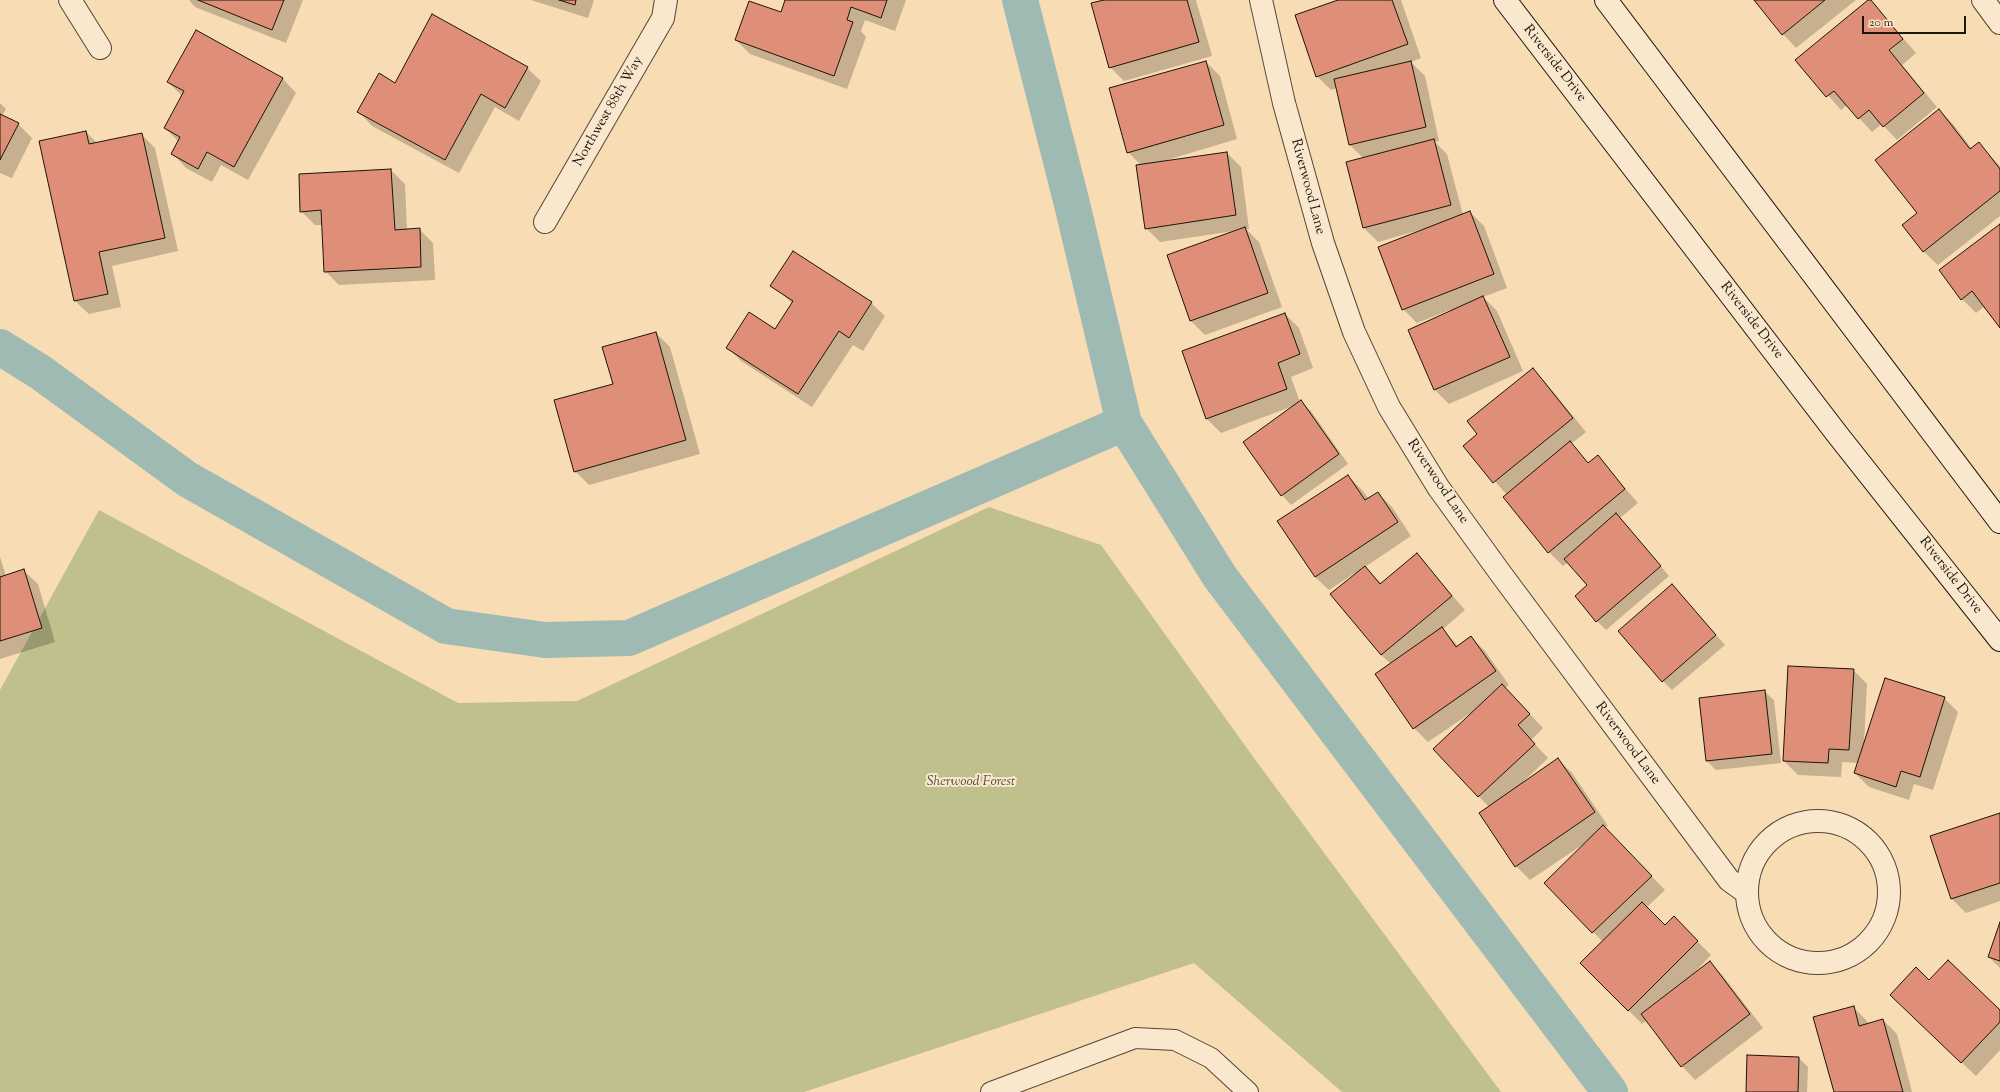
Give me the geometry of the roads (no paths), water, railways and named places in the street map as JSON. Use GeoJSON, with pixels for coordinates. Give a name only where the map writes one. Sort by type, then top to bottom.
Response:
{"type":"FeatureCollection","features":[{"type":"Feature","properties":{"kind":"street"},"geometry":{"type":"LineString","coordinates":[[70,0],[100,48]]}},
{"type":"Feature","properties":{"kind":"street","name":"Northwest 88th Way"},"geometry":{"type":"LineString","coordinates":[[545,222],[663,18],[666,0]]}},
{"type":"Feature","properties":{"kind":"street","name":"Riverwood Lane"},"geometry":{"type":"LineString","coordinates":[[1261,0],[1284,103],[1322,243],[1354,332],[1389,407],[1438,487],[1505,580],[1729,880],[1747,893]]}},
{"type":"Feature","properties":{"kind":"street","name":"Riverside Drive"},"geometry":{"type":"LineString","coordinates":[[1504,0],[1828,421],[2000,640]]}},
{"type":"Feature","properties":{"kind":"street"},"geometry":{"type":"LineString","coordinates":[[1606,0],[2000,522]]}},
{"type":"Feature","properties":{"kind":"street"},"geometry":{"type":"LineString","coordinates":[[1983,0],[2000,23]]}},
{"type":"Feature","properties":{"kind":"street"},"geometry":{"type":"LineString","coordinates":[[1821,820],[1844,825],[1863,836],[1879,853],[1888,875],[1889,898],[1883,921],[1870,941],[1851,955],[1828,962],[1804,962],[1782,953],[1764,938],[1752,916],[1747,893],[1750,870],[1761,850],[1778,834],[1798,823],[1821,820]]}},
{"type":"Feature","properties":{"kind":"lane"},"geometry":{"type":"LineString","coordinates":[[991,1092],[1136,1038],[1175,1040],[1211,1058],[1248,1092]]}},
{"type":"Feature","properties":{"kind":"waterway"},"geometry":{"type":"LineString","coordinates":[[1020,0],[1072,204],[1124,423],[1220,577],[1610,1092]]}},
{"type":"Feature","properties":{"kind":"waterway"},"geometry":{"type":"LineString","coordinates":[[0,347],[40,372],[187,479],[446,626],[545,640],[629,638],[1124,423]]}},
{"type":"Feature","properties":{"kind":"park label","name":"Sherwood Forest"},"geometry":{"type":"Point","coordinates":[971,783]}}]}
